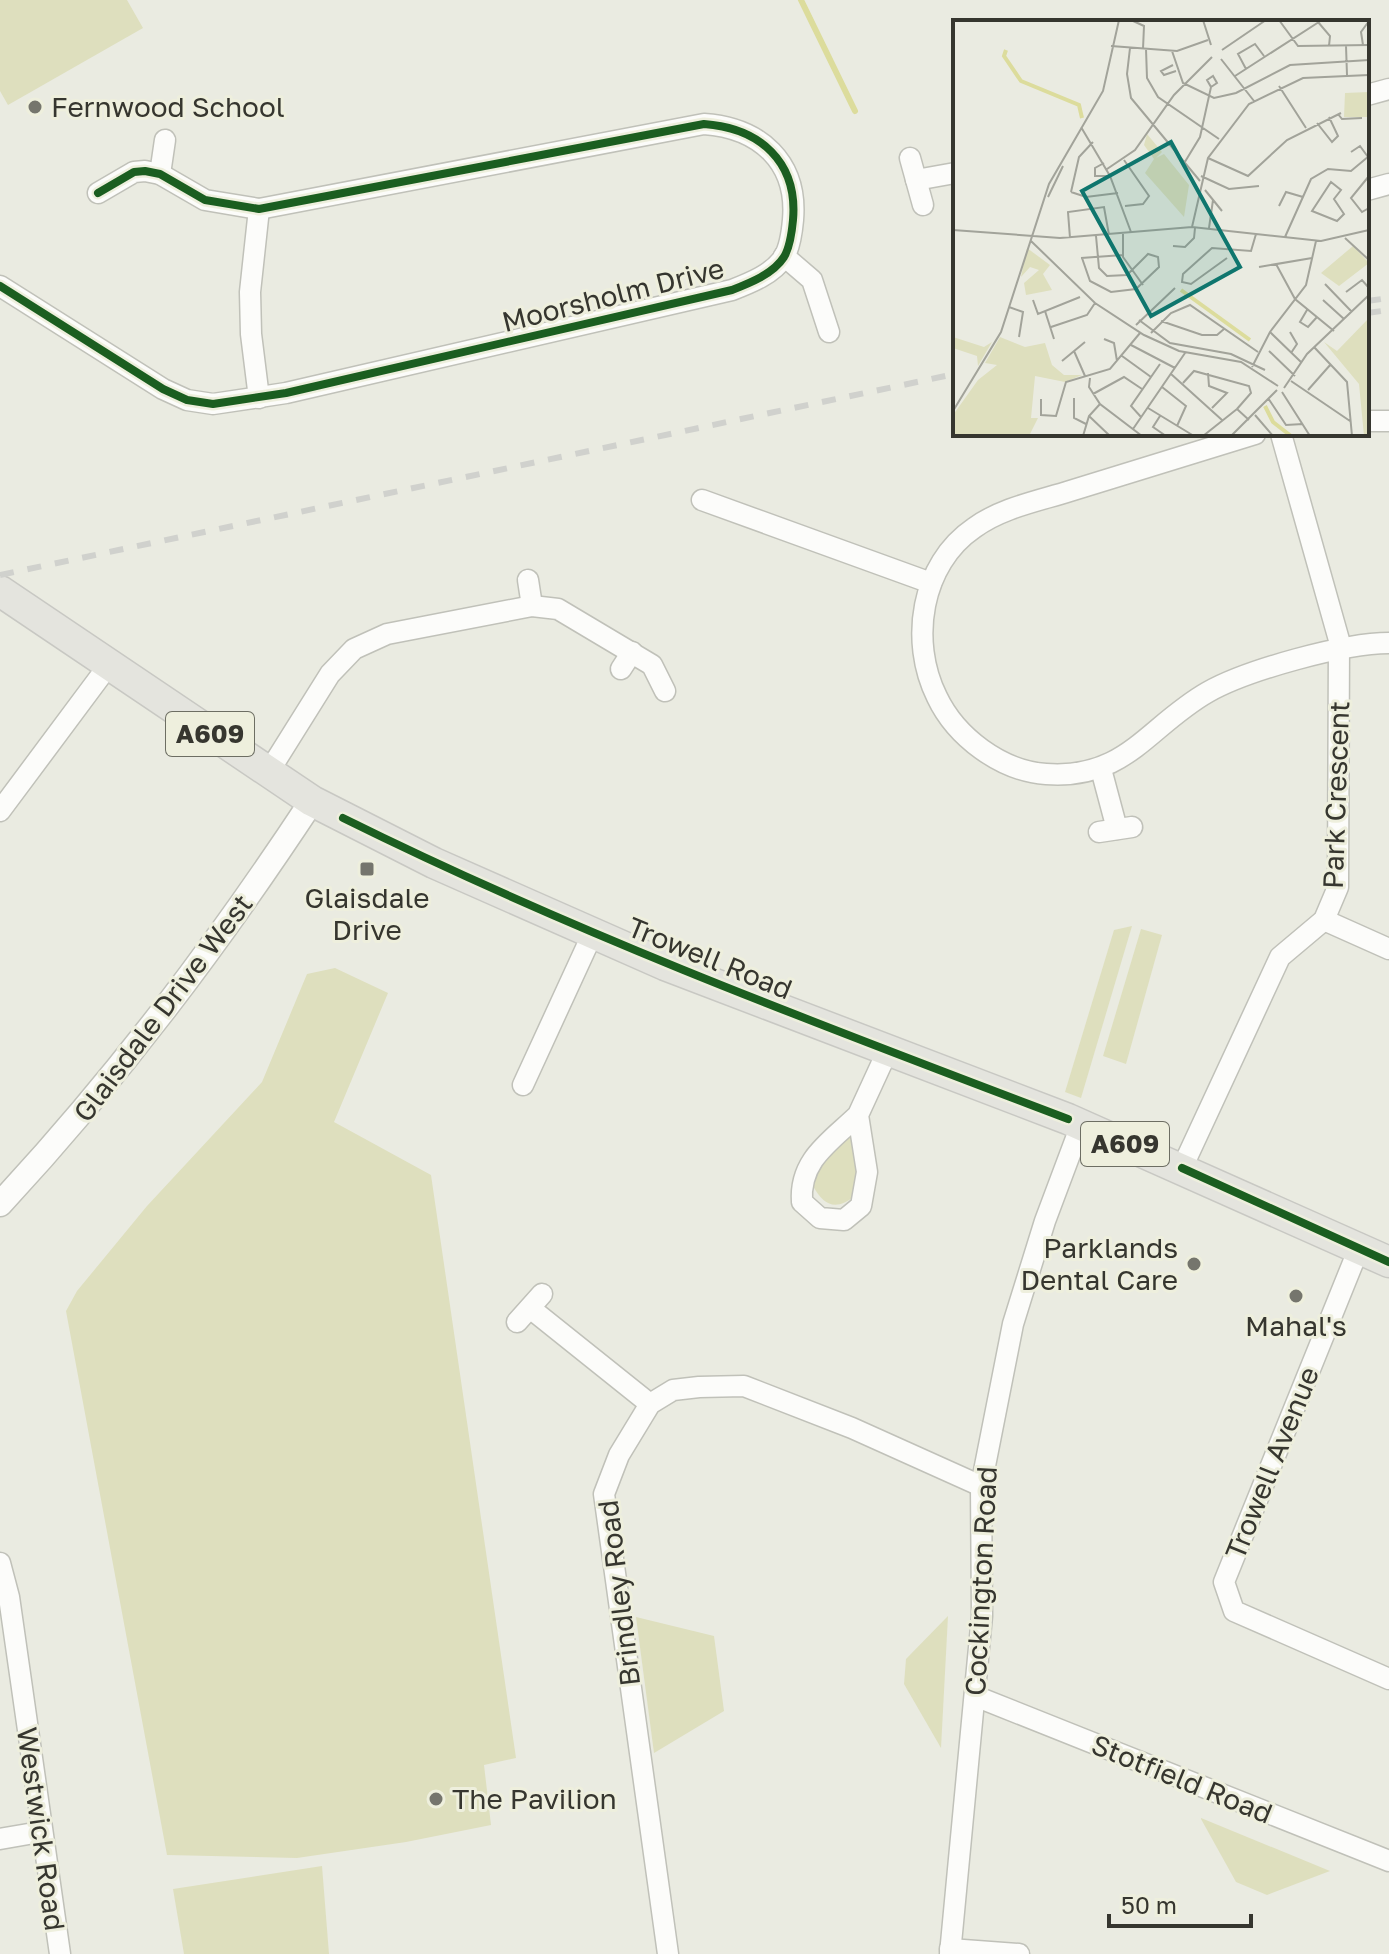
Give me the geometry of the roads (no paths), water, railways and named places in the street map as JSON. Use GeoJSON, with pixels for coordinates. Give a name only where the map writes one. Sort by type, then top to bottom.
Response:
{"type":"FeatureCollection","features":[{"type":"Feature","properties":{"kind":"main road","name":"Trowell Road"},"geometry":{"type":"LineString","coordinates":[[11,599],[312,801],[434,863],[592,935],[1081,1125],[1389,1262]]}},
{"type":"Feature","properties":{"kind":"street"},"geometry":{"type":"LineString","coordinates":[[1369,94],[1389,89]]}},
{"type":"Feature","properties":{"kind":"street"},"geometry":{"type":"LineString","coordinates":[[98,193],[134,172],[160,174],[205,200],[259,209],[704,124],[717,125],[756,138],[773,149],[785,166],[794,200],[791,234],[784,256],[812,280],[829,332]]}},
{"type":"Feature","properties":{"kind":"street"},"geometry":{"type":"LineString","coordinates":[[160,174],[165,140]]}},
{"type":"Feature","properties":{"kind":"street"},"geometry":{"type":"LineString","coordinates":[[910,158],[923,205]]}},
{"type":"Feature","properties":{"kind":"street"},"geometry":{"type":"LineString","coordinates":[[916,180],[953,173]]}},
{"type":"Feature","properties":{"kind":"street"},"geometry":{"type":"LineString","coordinates":[[1369,189],[1389,184]]}},
{"type":"Feature","properties":{"kind":"street"},"geometry":{"type":"LineString","coordinates":[[259,209],[250,306],[259,398]]}},
{"type":"Feature","properties":{"kind":"street","name":"Moorsholm Drive"},"geometry":{"type":"LineString","coordinates":[[0,286],[173,394],[213,404],[259,398],[420,364],[732,290],[752,282],[784,256]]}},
{"type":"Feature","properties":{"kind":"street"},"geometry":{"type":"LineString","coordinates":[[1249,436],[994,516],[974,528],[948,551],[931,583],[921,638],[923,657],[937,698],[968,738],[1003,762],[1043,774],[1101,769],[1121,760],[1212,690],[1279,666],[1340,650],[1389,643]]}},
{"type":"Feature","properties":{"kind":"street","name":"Park Crescent"},"geometry":{"type":"LineString","coordinates":[[1182,1168],[1280,957],[1324,920],[1338,887],[1340,650],[1282,436]]}},
{"type":"Feature","properties":{"kind":"street"},"geometry":{"type":"LineString","coordinates":[[702,500],[728,501],[931,583]]}},
{"type":"Feature","properties":{"kind":"street"},"geometry":{"type":"LineString","coordinates":[[528,580],[532,606]]}},
{"type":"Feature","properties":{"kind":"street"},"geometry":{"type":"LineString","coordinates":[[268,773],[330,674],[354,649],[387,634],[532,606],[558,609],[574,615],[626,661],[652,665],[665,691]]}},
{"type":"Feature","properties":{"kind":"street"},"geometry":{"type":"LineString","coordinates":[[2,805],[108,666]]}},
{"type":"Feature","properties":{"kind":"street"},"geometry":{"type":"LineString","coordinates":[[1101,769],[1116,829]]}},
{"type":"Feature","properties":{"kind":"street","name":"Glaisdale Drive West"},"geometry":{"type":"LineString","coordinates":[[0,1204],[81,1117],[177,996],[224,934],[312,801]]}},
{"type":"Feature","properties":{"kind":"street"},"geometry":{"type":"LineString","coordinates":[[1324,920],[1389,949]]}},
{"type":"Feature","properties":{"kind":"street"},"geometry":{"type":"LineString","coordinates":[[523,1085],[592,935]]}},
{"type":"Feature","properties":{"kind":"street"},"geometry":{"type":"LineString","coordinates":[[858,1115],[867,1172],[861,1206],[844,1220],[820,1218],[802,1202],[801,1179],[818,1152],[858,1115],[887,1052]]}},
{"type":"Feature","properties":{"kind":"street","name":"Cockington Road"},"geometry":{"type":"LineString","coordinates":[[950,1951],[982,1616],[981,1486],[1013,1324],[1045,1221],[1081,1125]]}},
{"type":"Feature","properties":{"kind":"street","name":"Trowell Avenue"},"geometry":{"type":"LineString","coordinates":[[1359,1248],[1224,1582],[1234,1611],[1389,1679]]}},
{"type":"Feature","properties":{"kind":"street"},"geometry":{"type":"LineString","coordinates":[[530,1308],[650,1404],[673,1390],[744,1386],[852,1428],[981,1486]]}},
{"type":"Feature","properties":{"kind":"street","name":"Brindley Road"},"geometry":{"type":"LineString","coordinates":[[650,1404],[619,1455],[604,1494],[668,1954]]}},
{"type":"Feature","properties":{"kind":"street","name":"Westwick Road"},"geometry":{"type":"LineString","coordinates":[[0,1563],[60,1954]]}},
{"type":"Feature","properties":{"kind":"street","name":"Stotfield Road"},"geometry":{"type":"LineString","coordinates":[[975,1696],[1389,1861]]}},
{"type":"Feature","properties":{"kind":"street"},"geometry":{"type":"LineString","coordinates":[[0,1839],[40,1832]]}},
{"type":"Feature","properties":{"kind":"street"},"geometry":{"type":"LineString","coordinates":[[950,1951],[1019,1954]]}},
{"type":"Feature","properties":{"kind":"waterway"},"geometry":{"type":"LineString","coordinates":[[801,0],[855,111]]}},
{"type":"Feature","properties":{"kind":"railway"},"geometry":{"type":"LineString","coordinates":[[1369,301],[1389,298]]}},
{"type":"Feature","properties":{"kind":"railway"},"geometry":{"type":"LineString","coordinates":[[1369,313],[1389,310]]}},
{"type":"Feature","properties":{"kind":"railway"},"geometry":{"type":"LineString","coordinates":[[0,575],[953,374]]}},
{"type":"Feature","properties":{"kind":"place","name":"Fernwood School"},"geometry":{"type":"Point","coordinates":[35,107]}},
{"type":"Feature","properties":{"kind":"place","name":"Glaisdale Drive"},"geometry":{"type":"Point","coordinates":[367,869]}},
{"type":"Feature","properties":{"kind":"place","name":"Parklands Dental Care"},"geometry":{"type":"Point","coordinates":[1194,1264]}},
{"type":"Feature","properties":{"kind":"place","name":"Mahal's"},"geometry":{"type":"Point","coordinates":[1296,1296]}},
{"type":"Feature","properties":{"kind":"place","name":"The Pavilion"},"geometry":{"type":"Point","coordinates":[436,1799]}}]}
